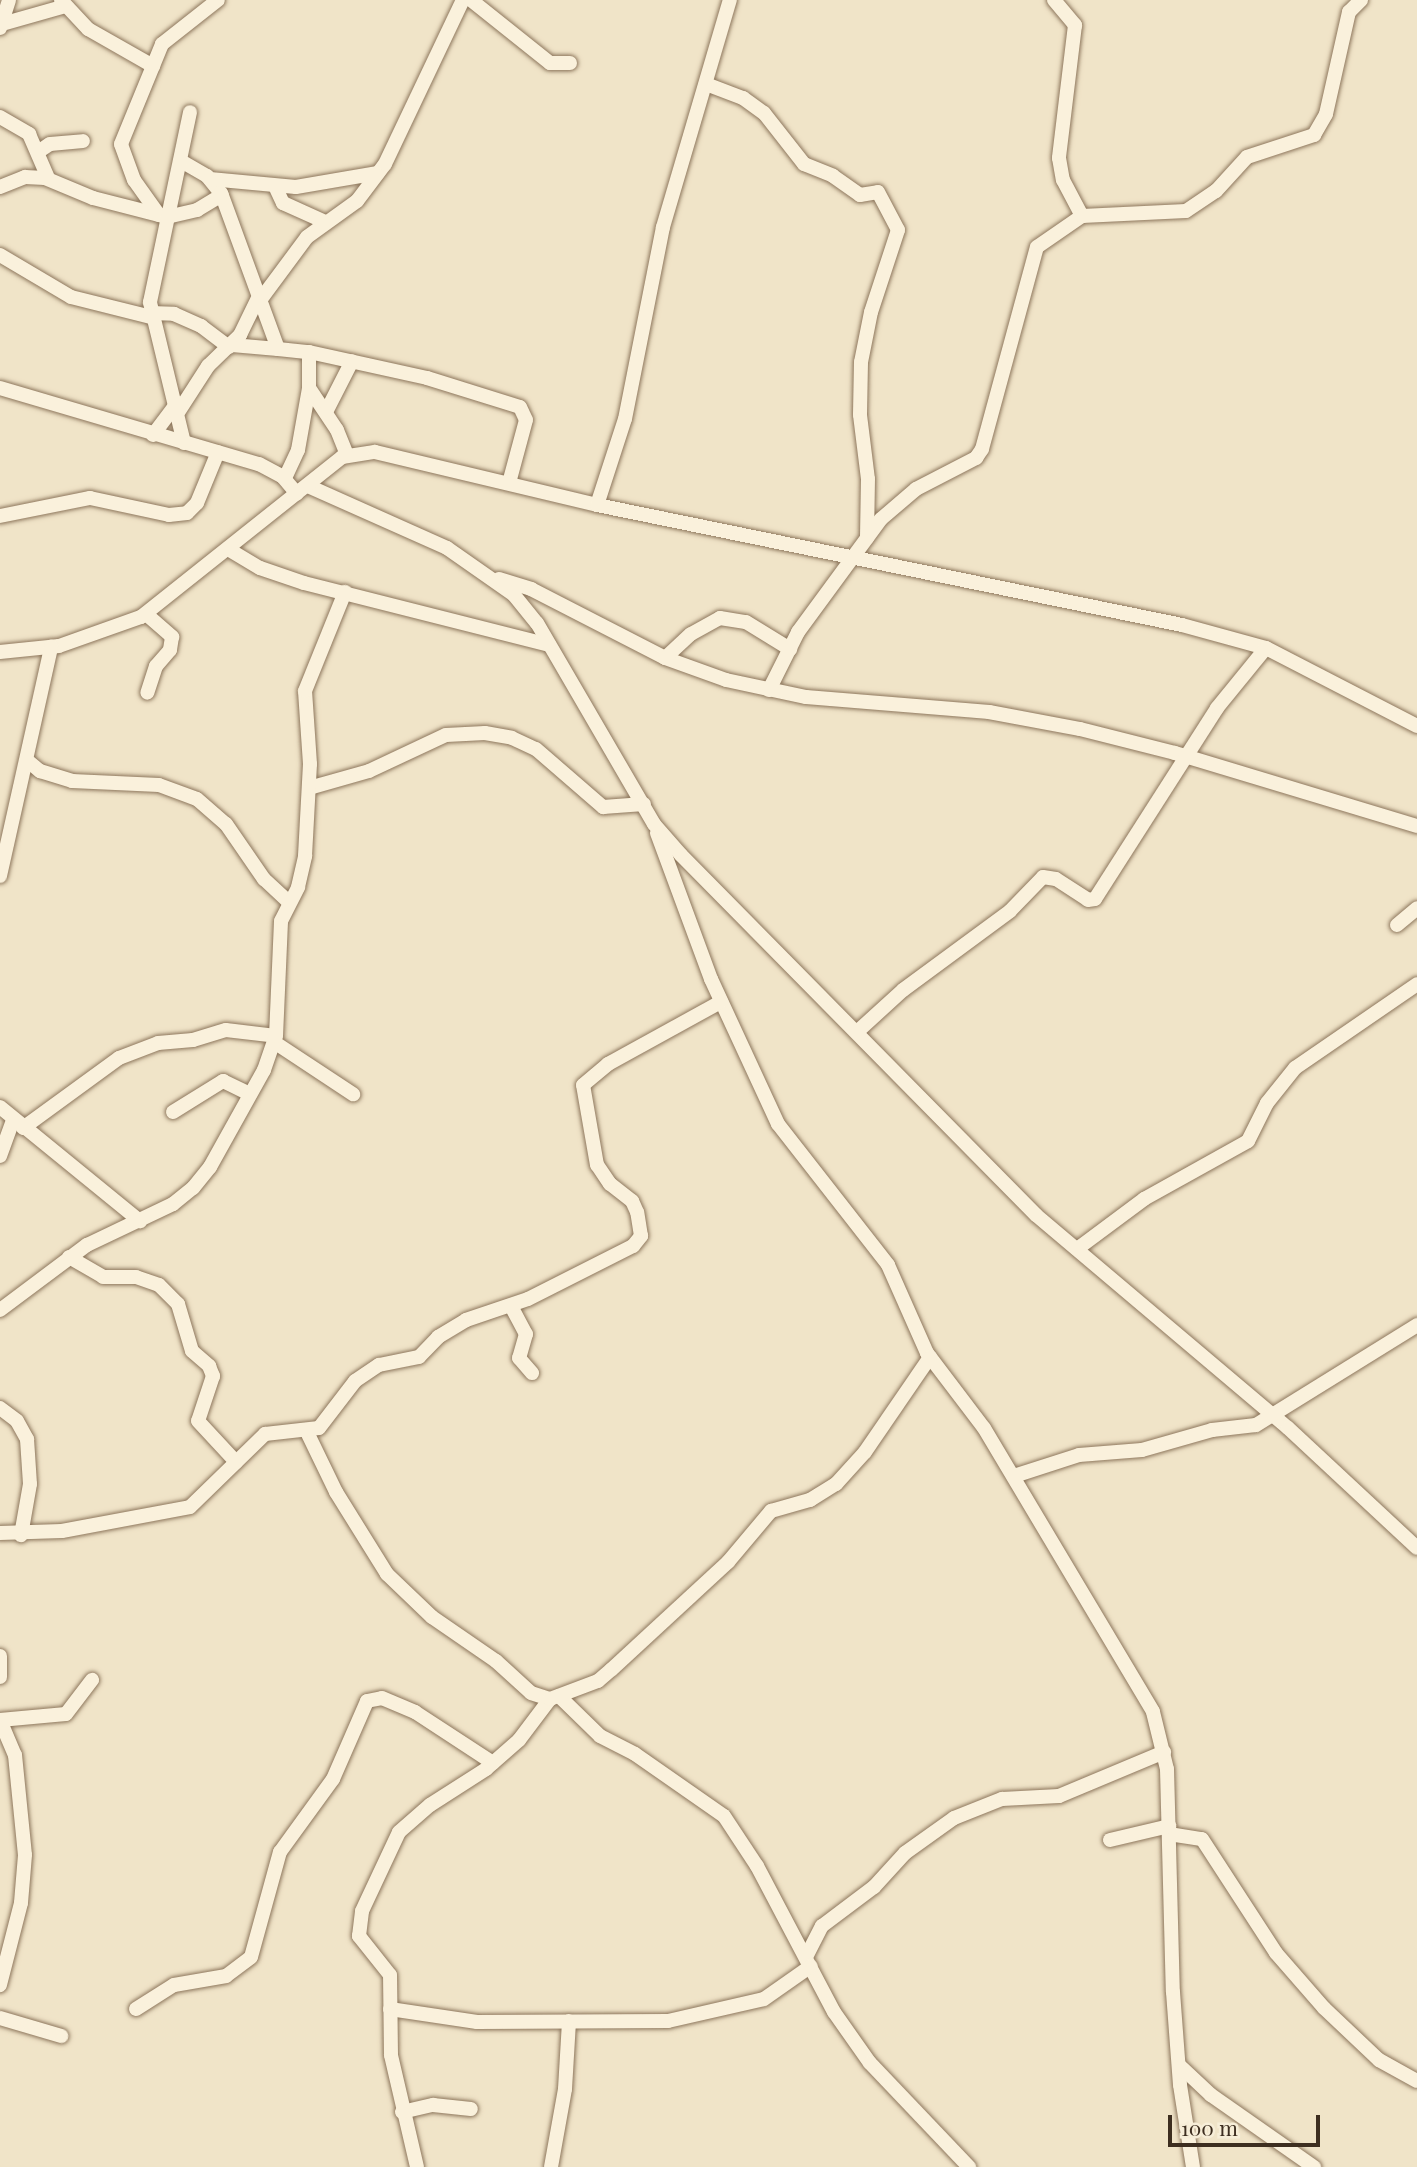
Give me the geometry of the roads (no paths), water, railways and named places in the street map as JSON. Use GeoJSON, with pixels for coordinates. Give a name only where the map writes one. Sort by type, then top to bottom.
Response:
{"type":"FeatureCollection","features":[{"type":"Feature","properties":{"kind":"street"},"geometry":{"type":"LineString","coordinates":[[1,26],[9,0]]}},
{"type":"Feature","properties":{"kind":"street"},"geometry":{"type":"LineString","coordinates":[[163,216],[134,180],[121,144],[153,65],[170,35],[218,0]]}},
{"type":"Feature","properties":{"kind":"street"},"geometry":{"type":"LineString","coordinates":[[153,435],[208,366],[230,346],[260,296],[307,237],[356,201],[378,173],[395,148],[463,0]]}},
{"type":"Feature","properties":{"kind":"street"},"geometry":{"type":"LineString","coordinates":[[471,0],[550,63],[570,63]]}},
{"type":"Feature","properties":{"kind":"street"},"geometry":{"type":"LineString","coordinates":[[597,505],[625,419],[663,227],[730,0]]}},
{"type":"Feature","properties":{"kind":"street"},"geometry":{"type":"LineString","coordinates":[[1054,0],[1075,25],[1059,158],[1063,180],[1082,216]]}},
{"type":"Feature","properties":{"kind":"street"},"geometry":{"type":"LineString","coordinates":[[769,690],[790,649],[866,538],[900,501],[976,458],[982,449],[1010,362],[1031,258],[1047,237],[1082,216],[1180,213],[1216,191],[1247,157],[1314,135],[1326,114],[1349,12],[1361,0]]}},
{"type":"Feature","properties":{"kind":"street"},"geometry":{"type":"LineString","coordinates":[[1,26],[63,3],[88,29],[153,65]]}},
{"type":"Feature","properties":{"kind":"street"},"geometry":{"type":"LineString","coordinates":[[706,83],[743,98],[764,113],[803,164],[833,176],[860,195],[878,192],[898,230],[871,312],[861,362],[860,415],[868,479],[866,538]]}},
{"type":"Feature","properties":{"kind":"street"},"geometry":{"type":"LineString","coordinates":[[184,443],[178,407],[150,315],[150,291],[163,216],[181,161],[190,112]]}},
{"type":"Feature","properties":{"kind":"street"},"geometry":{"type":"LineString","coordinates":[[0,117],[24,128],[38,152],[48,178]]}},
{"type":"Feature","properties":{"kind":"street"},"geometry":{"type":"LineString","coordinates":[[38,152],[50,144],[83,141]]}},
{"type":"Feature","properties":{"kind":"street"},"geometry":{"type":"LineString","coordinates":[[181,161],[210,179],[222,195],[278,349]]}},
{"type":"Feature","properties":{"kind":"street"},"geometry":{"type":"LineString","coordinates":[[210,179],[275,186],[326,184],[378,173]]}},
{"type":"Feature","properties":{"kind":"street"},"geometry":{"type":"LineString","coordinates":[[0,187],[25,177],[48,178],[93,198],[163,216],[197,210],[222,195]]}},
{"type":"Feature","properties":{"kind":"street"},"geometry":{"type":"LineString","coordinates":[[275,186],[283,203],[325,222]]}},
{"type":"Feature","properties":{"kind":"street"},"geometry":{"type":"LineString","coordinates":[[0,255],[71,297],[150,315],[174,314],[201,326],[230,346],[309,352],[352,361],[477,391],[520,407],[526,420],[509,483]]}},
{"type":"Feature","properties":{"kind":"street"},"geometry":{"type":"LineString","coordinates":[[285,478],[298,450],[309,388],[309,352]]}},
{"type":"Feature","properties":{"kind":"street"},"geometry":{"type":"LineString","coordinates":[[326,412],[352,361]]}},
{"type":"Feature","properties":{"kind":"street"},"geometry":{"type":"LineString","coordinates":[[0,388],[259,464],[303,490],[447,548],[494,579],[529,612],[654,824],[721,1002],[778,1124],[888,1265],[930,1357],[974,1413],[1014,1476],[1153,1712],[1164,1752],[1179,2065],[1193,2167]]}},
{"type":"Feature","properties":{"kind":"street"},"geometry":{"type":"LineString","coordinates":[[309,388],[326,412],[347,455]]}},
{"type":"Feature","properties":{"kind":"street"},"geometry":{"type":"LineString","coordinates":[[0,516],[90,498],[169,515],[187,513],[197,503],[218,452]]}},
{"type":"Feature","properties":{"kind":"street"},"geometry":{"type":"LineString","coordinates":[[0,652],[51,647],[146,614],[347,455],[375,452],[597,505],[1182,625],[1266,648],[1417,726]]}},
{"type":"Feature","properties":{"kind":"street"},"geometry":{"type":"LineString","coordinates":[[228,549],[260,568],[549,645]]}},
{"type":"Feature","properties":{"kind":"street"},"geometry":{"type":"LineString","coordinates":[[494,579],[531,589],[665,658],[705,674],[769,690],[825,699],[1001,714],[1188,757],[1417,826]]}},
{"type":"Feature","properties":{"kind":"street"},"geometry":{"type":"LineString","coordinates":[[0,1310],[69,1257],[140,1221],[193,1188],[210,1167],[250,1094],[275,1039],[281,921],[302,877],[309,788],[305,691],[345,592]]}},
{"type":"Feature","properties":{"kind":"street"},"geometry":{"type":"LineString","coordinates":[[146,614],[172,637],[170,650],[156,666],[147,693]]}},
{"type":"Feature","properties":{"kind":"street"},"geometry":{"type":"LineString","coordinates":[[665,658],[691,634],[720,618],[746,622],[790,649]]}},
{"type":"Feature","properties":{"kind":"street"},"geometry":{"type":"LineString","coordinates":[[0,876],[28,761],[51,647]]}},
{"type":"Feature","properties":{"kind":"street"},"geometry":{"type":"LineString","coordinates":[[858,1031],[903,990],[1010,911],[1043,877],[1056,879],[1088,900],[1096,899],[1217,708],[1266,648]]}},
{"type":"Feature","properties":{"kind":"street"},"geometry":{"type":"LineString","coordinates":[[309,788],[369,771],[446,735],[485,733],[512,738],[536,749],[603,807],[644,804]]}},
{"type":"Feature","properties":{"kind":"street"},"geometry":{"type":"LineString","coordinates":[[28,761],[40,771],[72,780],[159,785],[197,799],[226,824],[264,879],[289,902]]}},
{"type":"Feature","properties":{"kind":"street"},"geometry":{"type":"LineString","coordinates":[[654,824],[858,1031],[953,1136],[1077,1249],[1274,1417],[1417,1548]]}},
{"type":"Feature","properties":{"kind":"street"},"geometry":{"type":"LineString","coordinates":[[1397,925],[1417,908]]}},
{"type":"Feature","properties":{"kind":"street"},"geometry":{"type":"LineString","coordinates":[[1077,1249],[1144,1199],[1248,1142],[1267,1102],[1295,1069],[1417,984]]}},
{"type":"Feature","properties":{"kind":"street"},"geometry":{"type":"LineString","coordinates":[[0,1533],[21,1535],[108,1524],[190,1507],[265,1434],[319,1429],[355,1381],[379,1365],[419,1357],[459,1323],[511,1306],[638,1241],[640,1222],[632,1200],[610,1184],[597,1166],[583,1085],[608,1064],[721,1002]]}},
{"type":"Feature","properties":{"kind":"street"},"geometry":{"type":"LineString","coordinates":[[0,1156],[18,1124],[119,1058],[158,1043],[192,1040],[226,1030],[275,1039],[353,1094]]}},
{"type":"Feature","properties":{"kind":"street"},"geometry":{"type":"LineString","coordinates":[[173,1112],[223,1081],[250,1094]]}},
{"type":"Feature","properties":{"kind":"street"},"geometry":{"type":"LineString","coordinates":[[0,1107],[140,1221]]}},
{"type":"Feature","properties":{"kind":"street"},"geometry":{"type":"LineString","coordinates":[[69,1257],[103,1277],[136,1277],[159,1285],[178,1304],[192,1351],[209,1366],[213,1376],[198,1420],[236,1462]]}},
{"type":"Feature","properties":{"kind":"street"},"geometry":{"type":"LineString","coordinates":[[511,1306],[526,1334],[519,1358],[532,1373]]}},
{"type":"Feature","properties":{"kind":"street"},"geometry":{"type":"LineString","coordinates":[[1014,1476],[1079,1455],[1142,1450],[1274,1417],[1417,1325]]}},
{"type":"Feature","properties":{"kind":"street"},"geometry":{"type":"LineString","coordinates":[[307,1432],[320,1462],[387,1574],[432,1617],[496,1661],[531,1693],[554,1697],[598,1681],[612,1670],[728,1562],[771,1511],[810,1500],[836,1484],[865,1452],[930,1357]]}},
{"type":"Feature","properties":{"kind":"street"},"geometry":{"type":"LineString","coordinates":[[0,1408],[17,1421],[27,1439],[29,1501],[21,1535]]}},
{"type":"Feature","properties":{"kind":"street"},"geometry":{"type":"LineString","coordinates":[[0,1656],[0,1677]]}},
{"type":"Feature","properties":{"kind":"street"},"geometry":{"type":"LineString","coordinates":[[0,1985],[21,1903],[25,1855],[15,1755],[0,1720],[66,1714],[92,1680]]}},
{"type":"Feature","properties":{"kind":"street"},"geometry":{"type":"LineString","coordinates":[[418,2167],[402,2112],[391,2055],[390,1975],[359,1936],[362,1911],[398,1832],[493,1763],[519,1740],[554,1697]]}},
{"type":"Feature","properties":{"kind":"street"},"geometry":{"type":"LineString","coordinates":[[554,1697],[600,1736],[635,1754],[724,1816],[809,1961],[834,2012],[870,2063],[969,2167]]}},
{"type":"Feature","properties":{"kind":"street"},"geometry":{"type":"LineString","coordinates":[[136,2009],[174,1985],[226,1976],[251,1958],[280,1852],[333,1779],[367,1701],[382,1698],[415,1712],[493,1763]]}},
{"type":"Feature","properties":{"kind":"street"},"geometry":{"type":"LineString","coordinates":[[390,2008],[477,2022],[657,2022],[716,2013],[764,1998],[809,1961],[822,1926],[874,1887],[905,1853],[954,1818],[1002,1799],[1059,1796],[1164,1752]]}},
{"type":"Feature","properties":{"kind":"street"},"geometry":{"type":"LineString","coordinates":[[1110,1840],[1169,1830],[1202,1839],[1276,1953],[1346,2032],[1379,2060],[1417,2081]]}},
{"type":"Feature","properties":{"kind":"street"},"geometry":{"type":"LineString","coordinates":[[0,2018],[61,2036]]}},
{"type":"Feature","properties":{"kind":"street"},"geometry":{"type":"LineString","coordinates":[[551,2167],[565,2089],[569,2021]]}},
{"type":"Feature","properties":{"kind":"street"},"geometry":{"type":"LineString","coordinates":[[1179,2065],[1211,2095],[1314,2167]]}},
{"type":"Feature","properties":{"kind":"street"},"geometry":{"type":"LineString","coordinates":[[402,2112],[433,2105],[471,2109]]}}]}
